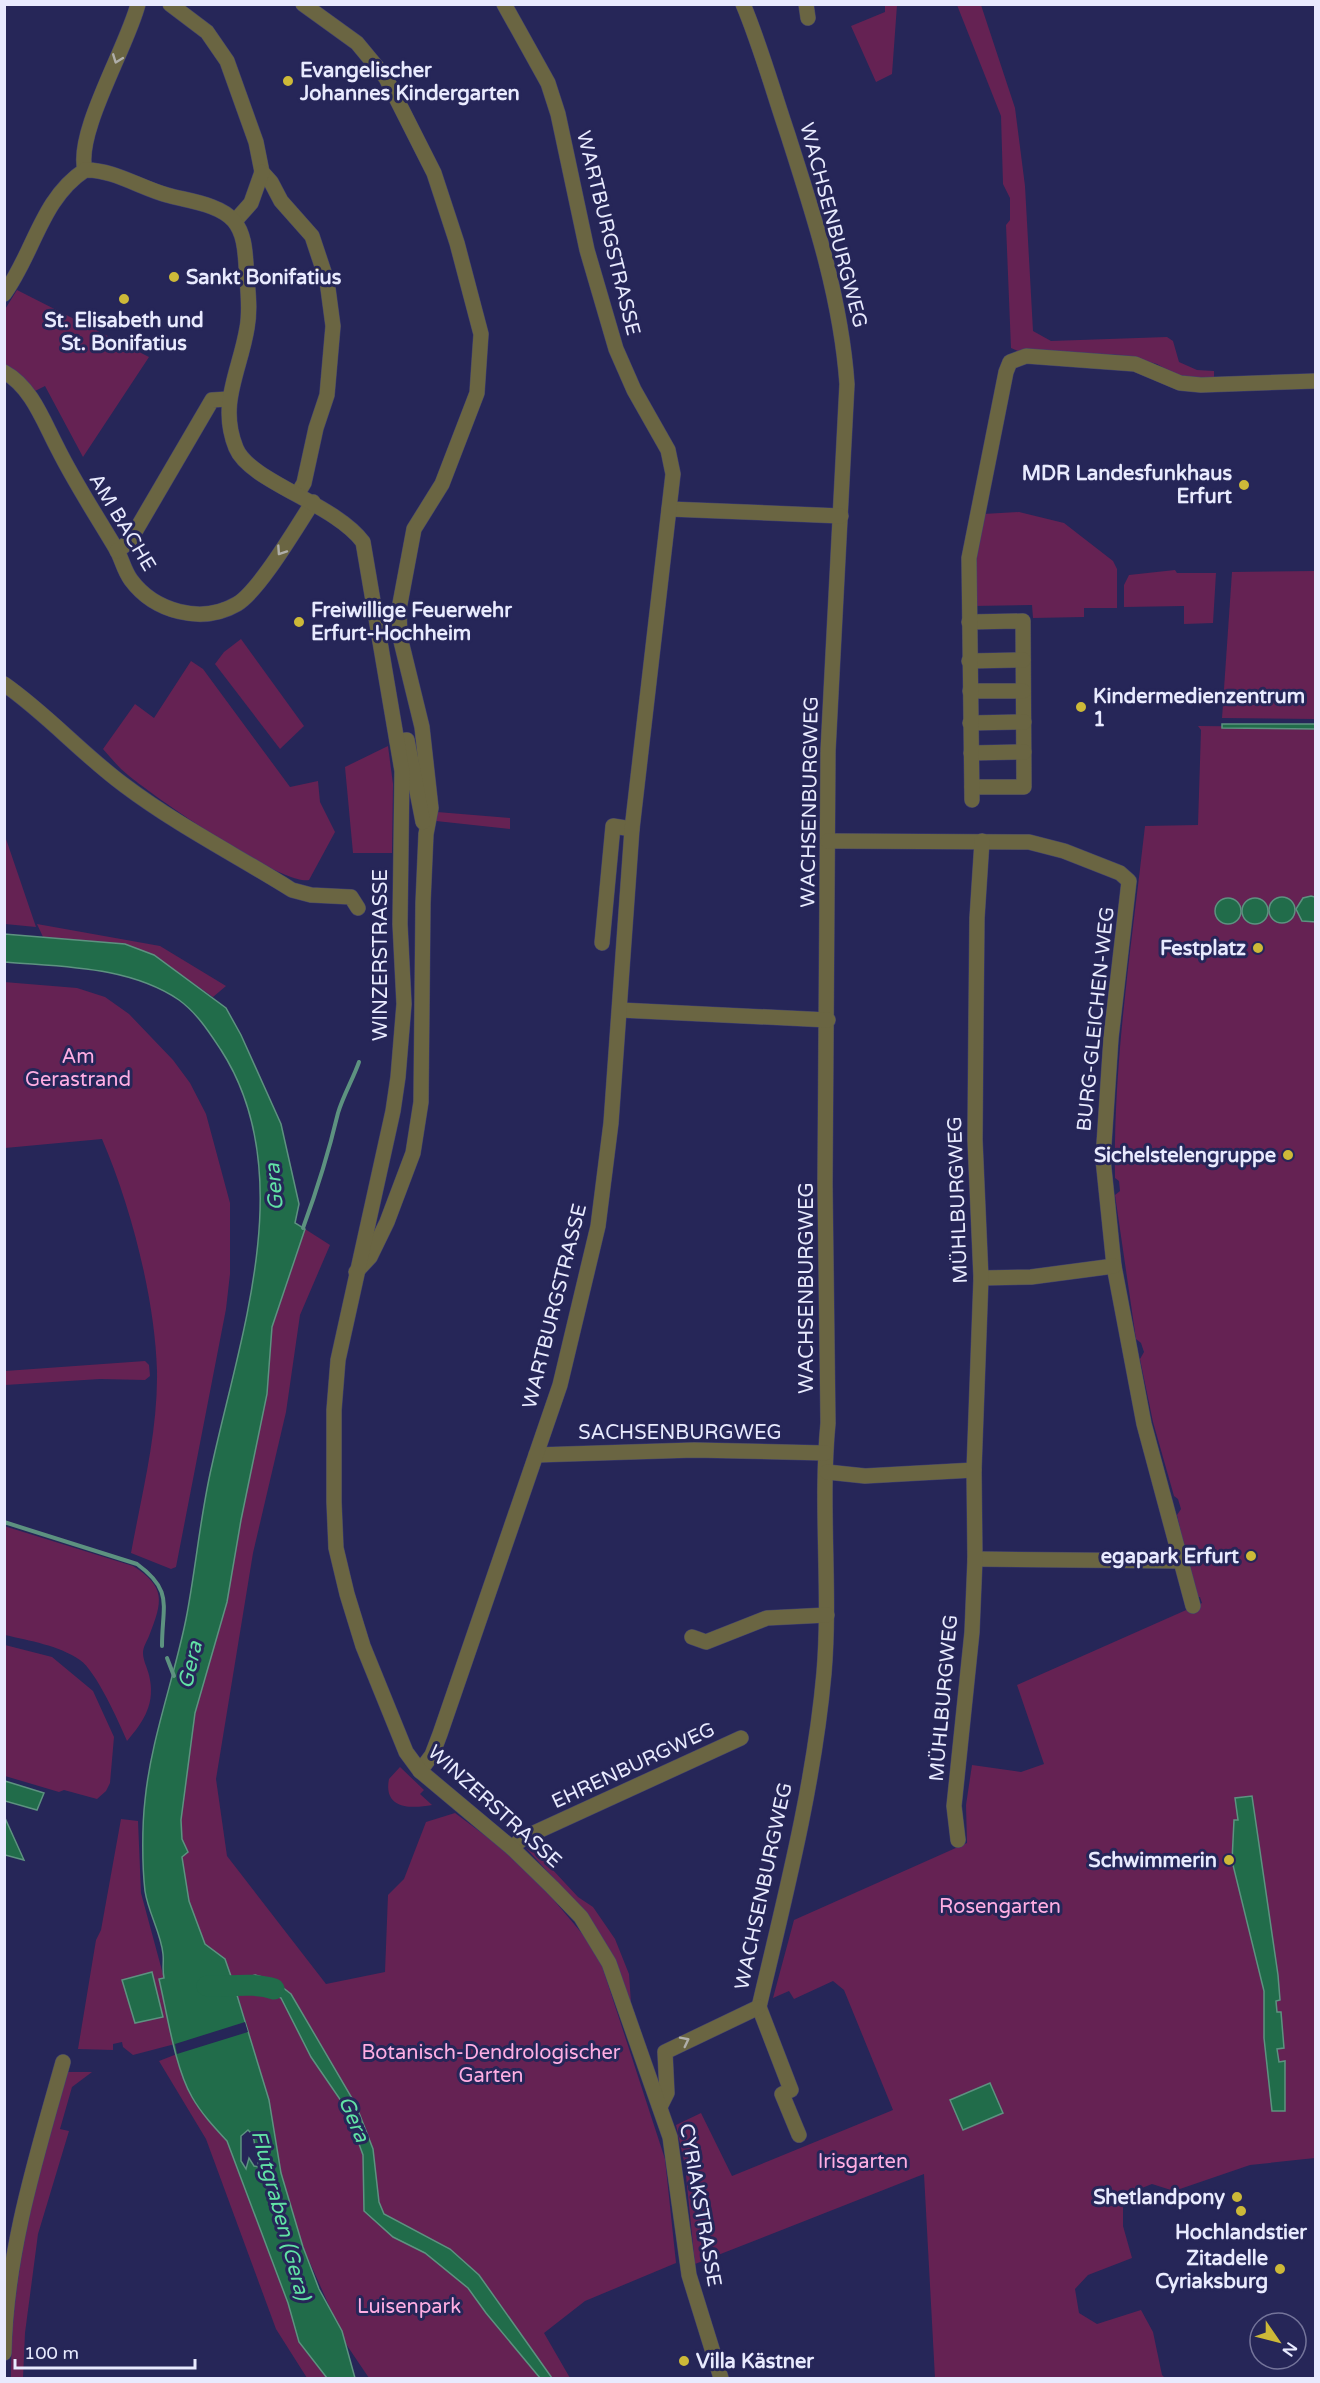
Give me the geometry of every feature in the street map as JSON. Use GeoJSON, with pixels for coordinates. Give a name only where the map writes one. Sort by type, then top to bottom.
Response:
{"type":"FeatureCollection","features":[{"type":"Feature","properties":{"kind":"street"},"geometry":{"type":"LineString","coordinates":[[85,170],[84,149],[93,119],[138,4]]}},
{"type":"Feature","properties":{"kind":"street"},"geometry":{"type":"LineString","coordinates":[[170,4],[207,32],[227,61],[256,142],[262,172],[253,200],[235,222]]}},
{"type":"Feature","properties":{"kind":"street","name":"WINZERSTRASSE"},"geometry":{"type":"LineString","coordinates":[[303,4],[357,43],[386,78],[434,173],[475,306],[481,334],[477,393],[442,484],[421,513],[414,529],[399,609],[400,637],[422,727],[431,808],[426,834],[423,1047],[419,1128],[413,1153],[387,1222],[370,1257],[356,1272]]}},
{"type":"Feature","properties":{"kind":"street","name":"WARTBURGSTRASSE"},"geometry":{"type":"LineString","coordinates":[[420,1771],[432,1755],[440,1734],[560,1385],[597,1226],[608,1153],[632,829],[673,474],[668,450],[634,390],[616,349],[587,250],[558,114],[548,83],[504,4]]}},
{"type":"Feature","properties":{"kind":"street","name":"WACHSENBURGWEG"},"geometry":{"type":"LineString","coordinates":[[660,2107],[667,2093],[665,2052],[759,2007],[805,1798],[821,1705],[827,1615],[825,1453],[828,1423],[825,1184],[828,1020],[828,751],[847,384],[840,314],[798,168],[743,4]]}},
{"type":"Feature","properties":{"kind":"street"},"geometry":{"type":"LineString","coordinates":[[4,294],[24,262],[56,195],[85,170],[105,173],[161,194],[221,211],[235,222],[245,248],[248,327],[228,399],[229,418],[237,450],[262,475],[313,502]]}},
{"type":"Feature","properties":{"kind":"street"},"geometry":{"type":"LineString","coordinates":[[262,172],[272,182],[281,201],[312,236],[327,281],[333,326],[327,395],[316,428],[304,483],[298,493]]}},
{"type":"Feature","properties":{"kind":"street"},"geometry":{"type":"LineString","coordinates":[[253,200],[281,201]]}},
{"type":"Feature","properties":{"kind":"street"},"geometry":{"type":"LineString","coordinates":[[969,622],[1023,621],[1024,787],[972,794],[969,661],[969,622],[969,558],[971,538],[980,511],[1006,372],[1010,362],[1026,356],[1135,364],[1180,383],[1201,385],[1316,381]]}},
{"type":"Feature","properties":{"kind":"street","name":"AM BACHE"},"geometry":{"type":"LineString","coordinates":[[4,372],[29,394],[87,505],[117,550],[120,563],[132,581],[150,601],[163,608],[190,612],[221,610],[238,603],[278,556],[313,502]]}},
{"type":"Feature","properties":{"kind":"street"},"geometry":{"type":"LineString","coordinates":[[117,550],[129,542],[212,400],[228,399]]}},
{"type":"Feature","properties":{"kind":"street","name":"WINZERSTRASSE"},"geometry":{"type":"LineString","coordinates":[[313,502],[349,526],[363,542],[402,771],[400,924],[404,1004],[402,1042],[379,1178],[338,1360],[334,1410],[336,1548],[363,1646],[394,1728],[406,1752],[420,1771],[512,1848],[581,1917],[596,1940],[619,1989],[660,2107]]}},
{"type":"Feature","properties":{"kind":"street"},"geometry":{"type":"LineString","coordinates":[[669,509],[841,516]]}},
{"type":"Feature","properties":{"kind":"street"},"geometry":{"type":"LineString","coordinates":[[969,661],[1023,660]]}},
{"type":"Feature","properties":{"kind":"street"},"geometry":{"type":"LineString","coordinates":[[4,684],[30,702],[122,784],[174,821],[292,890],[311,895],[351,897],[358,908]]}},
{"type":"Feature","properties":{"kind":"street"},"geometry":{"type":"LineString","coordinates":[[970,691],[1023,691]]}},
{"type":"Feature","properties":{"kind":"street"},"geometry":{"type":"LineString","coordinates":[[970,723],[1024,722]]}},
{"type":"Feature","properties":{"kind":"street","name":"WINZERSTRASSE"},"geometry":{"type":"LineString","coordinates":[[397,741],[407,740],[426,834]]}},
{"type":"Feature","properties":{"kind":"street"},"geometry":{"type":"LineString","coordinates":[[971,753],[1024,752]]}},
{"type":"Feature","properties":{"kind":"street"},"geometry":{"type":"LineString","coordinates":[[602,943],[613,826],[632,829]]}},
{"type":"Feature","properties":{"kind":"street","name":"BURG-GLEICHEN-WEG"},"geometry":{"type":"LineString","coordinates":[[828,841],[982,841],[1045,845],[1120,873],[1129,881],[1104,1120],[1103,1159],[1114,1266],[1144,1424],[1193,1606]]}},
{"type":"Feature","properties":{"kind":"street","name":"MÜHLBURGWEG"},"geometry":{"type":"LineString","coordinates":[[958,1840],[954,1806],[972,1632],[975,1559],[974,1470],[981,1278],[975,1140],[977,918],[982,841]]}},
{"type":"Feature","properties":{"kind":"street"},"geometry":{"type":"LineString","coordinates":[[620,1010],[828,1020]]}},
{"type":"Feature","properties":{"kind":"street"},"geometry":{"type":"LineString","coordinates":[[981,1278],[1031,1277],[1114,1266]]}},
{"type":"Feature","properties":{"kind":"street","name":"SACHSENBURGWEG"},"geometry":{"type":"LineString","coordinates":[[536,1455],[694,1450],[825,1453]]}},
{"type":"Feature","properties":{"kind":"street"},"geometry":{"type":"LineString","coordinates":[[827,1472],[865,1476],[974,1470]]}},
{"type":"Feature","properties":{"kind":"street"},"geometry":{"type":"LineString","coordinates":[[975,1559],[1180,1561]]}},
{"type":"Feature","properties":{"kind":"street"},"geometry":{"type":"LineString","coordinates":[[692,1637],[706,1642],[767,1618],[827,1615]]}},
{"type":"Feature","properties":{"kind":"street","name":"EHRENBURGWEG"},"geometry":{"type":"LineString","coordinates":[[512,1848],[523,1838],[741,1738]]}},
{"type":"Feature","properties":{"kind":"street"},"geometry":{"type":"LineString","coordinates":[[759,2007],[791,2090],[782,2094],[799,2135]]}},
{"type":"Feature","properties":{"kind":"street"},"geometry":{"type":"LineString","coordinates":[[4,2353],[5,2319],[17,2232],[63,2062]]}},
{"type":"Feature","properties":{"kind":"street","name":"CYRIAKSTRASSE"},"geometry":{"type":"LineString","coordinates":[[660,2107],[674,2160],[689,2275],[722,2379]]}},
{"type":"Feature","properties":{"kind":"green space"},"geometry":{"type":"Polygon","coordinates":[[[885,5],[897,5],[892,74],[876,82],[851,26],[885,12],[885,5]]]}},
{"type":"Feature","properties":{"kind":"green space"},"geometry":{"type":"Polygon","coordinates":[[[957,5],[981,5],[1015,108],[1025,186],[1033,331],[1051,341],[1167,337],[1173,341],[1179,362],[1197,370],[1214,371],[1214,379],[1175,375],[1157,364],[1123,355],[1020,352],[1011,348],[1006,225],[1010,220],[1010,198],[1003,184],[1001,116],[957,5]]]}},
{"type":"Feature","properties":{"kind":"green space"},"geometry":{"type":"Polygon","coordinates":[[[17,290],[149,357],[83,457],[45,386],[33,392],[5,367],[4,311],[17,290]]]}},
{"type":"Feature","properties":{"kind":"green space"},"geometry":{"type":"Polygon","coordinates":[[[1019,512],[1064,523],[1113,561],[1117,569],[1117,608],[1084,608],[1084,617],[1033,618],[1032,605],[972,606],[973,582],[983,514],[1019,512]]]}},
{"type":"Feature","properties":{"kind":"green space"},"geometry":{"type":"Polygon","coordinates":[[[1175,570],[1177,573],[1216,573],[1213,623],[1184,624],[1184,606],[1124,607],[1124,585],[1129,575],[1175,570]]]}},
{"type":"Feature","properties":{"kind":"green space"},"geometry":{"type":"Polygon","coordinates":[[[1315,571],[1315,719],[1222,718],[1232,572],[1315,571]]]}},
{"type":"Feature","properties":{"kind":"green space"},"geometry":{"type":"Polygon","coordinates":[[[241,639],[304,726],[280,749],[215,664],[224,652],[241,639]]]}},
{"type":"Feature","properties":{"kind":"green space"},"geometry":{"type":"Polygon","coordinates":[[[191,661],[203,669],[290,787],[318,781],[320,802],[335,832],[309,880],[294,878],[273,869],[218,838],[142,786],[121,769],[103,749],[135,704],[154,718],[191,661]]]}},
{"type":"Feature","properties":{"kind":"green space","name":"egapark Erfurt"},"geometry":{"type":"Polygon","coordinates":[[[1198,726],[1315,727],[1315,2158],[1250,2165],[1174,2191],[1152,2184],[1137,2190],[1123,2206],[1123,2226],[1132,2258],[1088,2275],[1075,2289],[1079,2313],[1097,2324],[1141,2310],[1153,2332],[1162,2375],[1165,2378],[935,2378],[924,2174],[695,2264],[685,2166],[676,2125],[701,2113],[732,2176],[893,2110],[844,1990],[833,1981],[794,1999],[789,1991],[773,1998],[794,1920],[967,1843],[966,1805],[972,1765],[1021,1772],[1044,1764],[1017,1685],[1202,1603],[1200,1597],[1196,1597],[1177,1515],[1181,1509],[1178,1499],[1174,1496],[1153,1422],[1140,1359],[1144,1352],[1141,1343],[1136,1339],[1115,1195],[1120,1191],[1119,1181],[1115,1178],[1115,1134],[1120,1046],[1145,826],[1198,825],[1201,730],[1198,726]]]}},
{"type":"Feature","properties":{"kind":"green space"},"geometry":{"type":"Polygon","coordinates":[[[388,746],[393,784],[392,853],[353,853],[345,767],[388,746]]]}},
{"type":"Feature","properties":{"kind":"green space"},"geometry":{"type":"Polygon","coordinates":[[[437,812],[510,818],[510,829],[436,821],[437,812]]]}},
{"type":"Feature","properties":{"kind":"green space"},"geometry":{"type":"Polygon","coordinates":[[[5,836],[36,927],[5,924],[5,836]]]}},
{"type":"Feature","properties":{"kind":"green space"},"geometry":{"type":"Polygon","coordinates":[[[37,924],[160,946],[226,986],[213,997],[153,955],[125,944],[43,937],[37,924]]]}},
{"type":"Feature","properties":{"kind":"green space","name":"Am Gerastrand"},"geometry":{"type":"Polygon","coordinates":[[[4,982],[77,988],[105,997],[129,1014],[173,1060],[190,1083],[206,1114],[230,1203],[230,1274],[226,1309],[176,1567],[171,1569],[131,1553],[152,1440],[157,1394],[152,1314],[132,1223],[102,1139],[5,1148],[4,982]]]}},
{"type":"Feature","properties":{"kind":"green space","name":"Botanisch-Dendrologischer Garten"},"geometry":{"type":"Polygon","coordinates":[[[305,1229],[330,1245],[300,1315],[286,1412],[253,1553],[216,1779],[227,1856],[326,1984],[385,1972],[388,1895],[404,1879],[426,1822],[455,1813],[503,1849],[547,1892],[585,1937],[602,1966],[665,2159],[676,2263],[585,2301],[544,2333],[570,2378],[369,2378],[346,2344],[303,2247],[281,2173],[269,2100],[237,1993],[225,1959],[205,1944],[189,1901],[182,1857],[187,1852],[182,1839],[181,1820],[195,1713],[227,1602],[267,1394],[272,1327],[305,1229]]]}},
{"type":"Feature","properties":{"kind":"green space"},"geometry":{"type":"Polygon","coordinates":[[[145,1361],[149,1365],[150,1376],[145,1380],[100,1379],[5,1385],[5,1371],[145,1361]]]}},
{"type":"Feature","properties":{"kind":"green space"},"geometry":{"type":"Polygon","coordinates":[[[4,1526],[133,1566],[144,1574],[156,1588],[159,1604],[143,1653],[151,1685],[150,1703],[139,1726],[127,1741],[100,1685],[80,1660],[53,1647],[5,1635],[4,1526]]]}},
{"type":"Feature","properties":{"kind":"green space"},"geometry":{"type":"Polygon","coordinates":[[[5,1645],[52,1657],[93,1691],[114,1737],[110,1783],[106,1791],[97,1799],[64,1790],[59,1792],[5,1776],[5,1645]]]}},
{"type":"Feature","properties":{"kind":"green space"},"geometry":{"type":"Polygon","coordinates":[[[400,1767],[424,1790],[420,1794],[432,1805],[416,1807],[400,1805],[394,1801],[388,1789],[389,1779],[400,1767]]]}},
{"type":"Feature","properties":{"kind":"green space"},"geometry":{"type":"Polygon","coordinates":[[[121,1819],[138,1821],[141,1893],[164,1978],[159,1980],[175,2044],[133,2055],[123,2047],[122,2042],[113,2044],[113,2050],[78,2049],[96,1940],[101,1930],[121,1819]]]}},
{"type":"Feature","properties":{"kind":"green space"},"geometry":{"type":"Polygon","coordinates":[[[526,1848],[538,1854],[578,1897],[593,1907],[615,1939],[629,1974],[631,2003],[558,1883],[526,1848]]]}},
{"type":"Feature","properties":{"kind":"green space"},"geometry":{"type":"Polygon","coordinates":[[[177,2054],[196,2100],[227,2141],[288,2303],[299,2342],[327,2378],[307,2378],[276,2329],[206,2139],[159,2061],[177,2054]]]}},
{"type":"Feature","properties":{"kind":"green space"},"geometry":{"type":"Polygon","coordinates":[[[68,2072],[92,2072],[72,2087],[60,2129],[69,2131],[38,2234],[25,2333],[23,2378],[11,2378],[15,2302],[20,2265],[53,2118],[63,2081],[68,2072]]]}},
{"type":"Feature","properties":{"kind":"water"},"geometry":{"type":"Polygon","coordinates":[[[1222,724],[1315,724],[1315,729],[1222,728],[1222,724]]]}},
{"type":"Feature","properties":{"kind":"water"},"geometry":{"type":"Polygon","coordinates":[[[1282,897],[1291,901],[1295,910],[1291,919],[1282,923],[1273,919],[1269,910],[1273,901],[1282,897]]]}},
{"type":"Feature","properties":{"kind":"water"},"geometry":{"type":"Polygon","coordinates":[[[1315,897],[1316,922],[1302,921],[1296,909],[1303,898],[1315,897]]]}},
{"type":"Feature","properties":{"kind":"water"},"geometry":{"type":"Polygon","coordinates":[[[1228,898],[1237,902],[1241,911],[1237,920],[1228,924],[1219,920],[1215,911],[1219,902],[1228,898]]]}},
{"type":"Feature","properties":{"kind":"water"},"geometry":{"type":"Polygon","coordinates":[[[1255,898],[1264,902],[1268,911],[1264,920],[1255,924],[1246,920],[1242,911],[1246,902],[1255,898]]]}},
{"type":"Feature","properties":{"kind":"water","name":"Flutgraben (Gera)"},"geometry":{"type":"Polygon","coordinates":[[[4,934],[125,944],[154,955],[226,1008],[241,1035],[281,1124],[299,1204],[295,1223],[305,1229],[272,1327],[267,1394],[227,1602],[195,1713],[181,1820],[182,1839],[188,1852],[182,1857],[189,1901],[205,1944],[225,1959],[233,1982],[269,2100],[281,2173],[303,2247],[319,2289],[342,2331],[355,2378],[327,2378],[299,2342],[288,2303],[227,2141],[199,2109],[186,2085],[168,2024],[159,1979],[164,1978],[163,1954],[144,1881],[143,1822],[152,1754],[186,1619],[208,1484],[248,1309],[257,1255],[260,1201],[257,1148],[244,1098],[221,1050],[202,1023],[179,1000],[139,980],[117,974],[72,967],[5,962],[4,934]],[[248,2130],[241,2136],[241,2161],[246,2169],[249,2158],[254,2166],[259,2167],[253,2135],[248,2130]]]}},
{"type":"Feature","properties":{"kind":"water"},"geometry":{"type":"Polygon","coordinates":[[[5,1781],[44,1793],[37,1810],[5,1801],[5,1781]]]}},
{"type":"Feature","properties":{"kind":"water"},"geometry":{"type":"Polygon","coordinates":[[[1252,1796],[1278,1975],[1280,2000],[1276,2001],[1277,2012],[1281,2012],[1284,2048],[1277,2049],[1279,2062],[1285,2061],[1285,2111],[1272,2111],[1264,2038],[1264,1991],[1232,1861],[1234,1820],[1238,1820],[1235,1798],[1252,1796]]]}},
{"type":"Feature","properties":{"kind":"water"},"geometry":{"type":"Polygon","coordinates":[[[5,1818],[24,1860],[5,1855],[5,1818]]]}},
{"type":"Feature","properties":{"kind":"water"},"geometry":{"type":"Polygon","coordinates":[[[152,1972],[163,2017],[135,2023],[122,1980],[152,1972]]]}},
{"type":"Feature","properties":{"kind":"water"},"geometry":{"type":"Polygon","coordinates":[[[255,1975],[273,1980],[291,1994],[356,2105],[373,2149],[379,2202],[384,2214],[450,2249],[479,2275],[552,2378],[540,2378],[468,2288],[425,2253],[393,2237],[364,2211],[363,2155],[346,2108],[311,2057],[281,1998],[264,1989],[247,1988],[244,1978],[255,1975]]]}},
{"type":"Feature","properties":{"kind":"water"},"geometry":{"type":"Polygon","coordinates":[[[990,2083],[1003,2113],[963,2130],[950,2100],[990,2083]]]}},
{"type":"Feature","properties":{"kind":"pier"},"geometry":{"type":"Polygon","coordinates":[[[245,2022],[248,2032],[177,2054],[175,2044],[245,2022]]]}},
{"type":"Feature","properties":{"kind":"waterway"},"geometry":{"type":"LineString","coordinates":[[303,1228],[340,1107],[359,1062]]}},
{"type":"Feature","properties":{"kind":"waterway"},"geometry":{"type":"LineString","coordinates":[[4,1522],[137,1564],[157,1582],[161,1591],[164,1609],[162,1646]]}},
{"type":"Feature","properties":{"kind":"waterway"},"geometry":{"type":"LineString","coordinates":[[167,1658],[174,1676]]}},
{"type":"Feature","properties":{"kind":"waterway","name":"Gera"},"geometry":{"type":"LineString","coordinates":[[207,1986],[250,1985],[274,1989]]}},
{"type":"Feature","properties":{"kind":"place","name":"Evangelischer Johannes Kindergarten"},"geometry":{"type":"Point","coordinates":[288,81]}},
{"type":"Feature","properties":{"kind":"place","name":"Sankt Bonifatius"},"geometry":{"type":"Point","coordinates":[174,277]}},
{"type":"Feature","properties":{"kind":"place","name":"St. Elisabeth und St. Bonifatius"},"geometry":{"type":"Point","coordinates":[124,299]}},
{"type":"Feature","properties":{"kind":"place","name":"MDR Landesfunkhaus Erfurt"},"geometry":{"type":"Point","coordinates":[1244,485]}},
{"type":"Feature","properties":{"kind":"place","name":"Freiwillige Feuerwehr Erfurt-Hochheim"},"geometry":{"type":"Point","coordinates":[299,622]}},
{"type":"Feature","properties":{"kind":"place","name":"Kindermedienzentrum 1"},"geometry":{"type":"Point","coordinates":[1081,707]}},
{"type":"Feature","properties":{"kind":"place","name":"Festplatz"},"geometry":{"type":"Point","coordinates":[1258,948]}},
{"type":"Feature","properties":{"kind":"place","name":"Sichelstelengruppe"},"geometry":{"type":"Point","coordinates":[1288,1155]}},
{"type":"Feature","properties":{"kind":"place","name":"egapark Erfurt"},"geometry":{"type":"Point","coordinates":[1251,1556]}},
{"type":"Feature","properties":{"kind":"place","name":"Schwimmerin"},"geometry":{"type":"Point","coordinates":[1229,1860]}},
{"type":"Feature","properties":{"kind":"place","name":"Shetlandpony"},"geometry":{"type":"Point","coordinates":[1237,2197]}},
{"type":"Feature","properties":{"kind":"place","name":"Hochlandstier"},"geometry":{"type":"Point","coordinates":[1241,2211]}},
{"type":"Feature","properties":{"kind":"place","name":"Zitadelle Cyriaksburg"},"geometry":{"type":"Point","coordinates":[1280,2269]}},
{"type":"Feature","properties":{"kind":"place","name":"Villa Kästner"},"geometry":{"type":"Point","coordinates":[684,2361]}},
{"type":"Feature","properties":{"kind":"park label","name":"Rosengarten"},"geometry":{"type":"Point","coordinates":[1000,1906]}},
{"type":"Feature","properties":{"kind":"park label","name":"Irisgarten"},"geometry":{"type":"Point","coordinates":[863,2161]}},
{"type":"Feature","properties":{"kind":"park label","name":"Luisenpark"},"geometry":{"type":"Point","coordinates":[409,2306]}}]}
